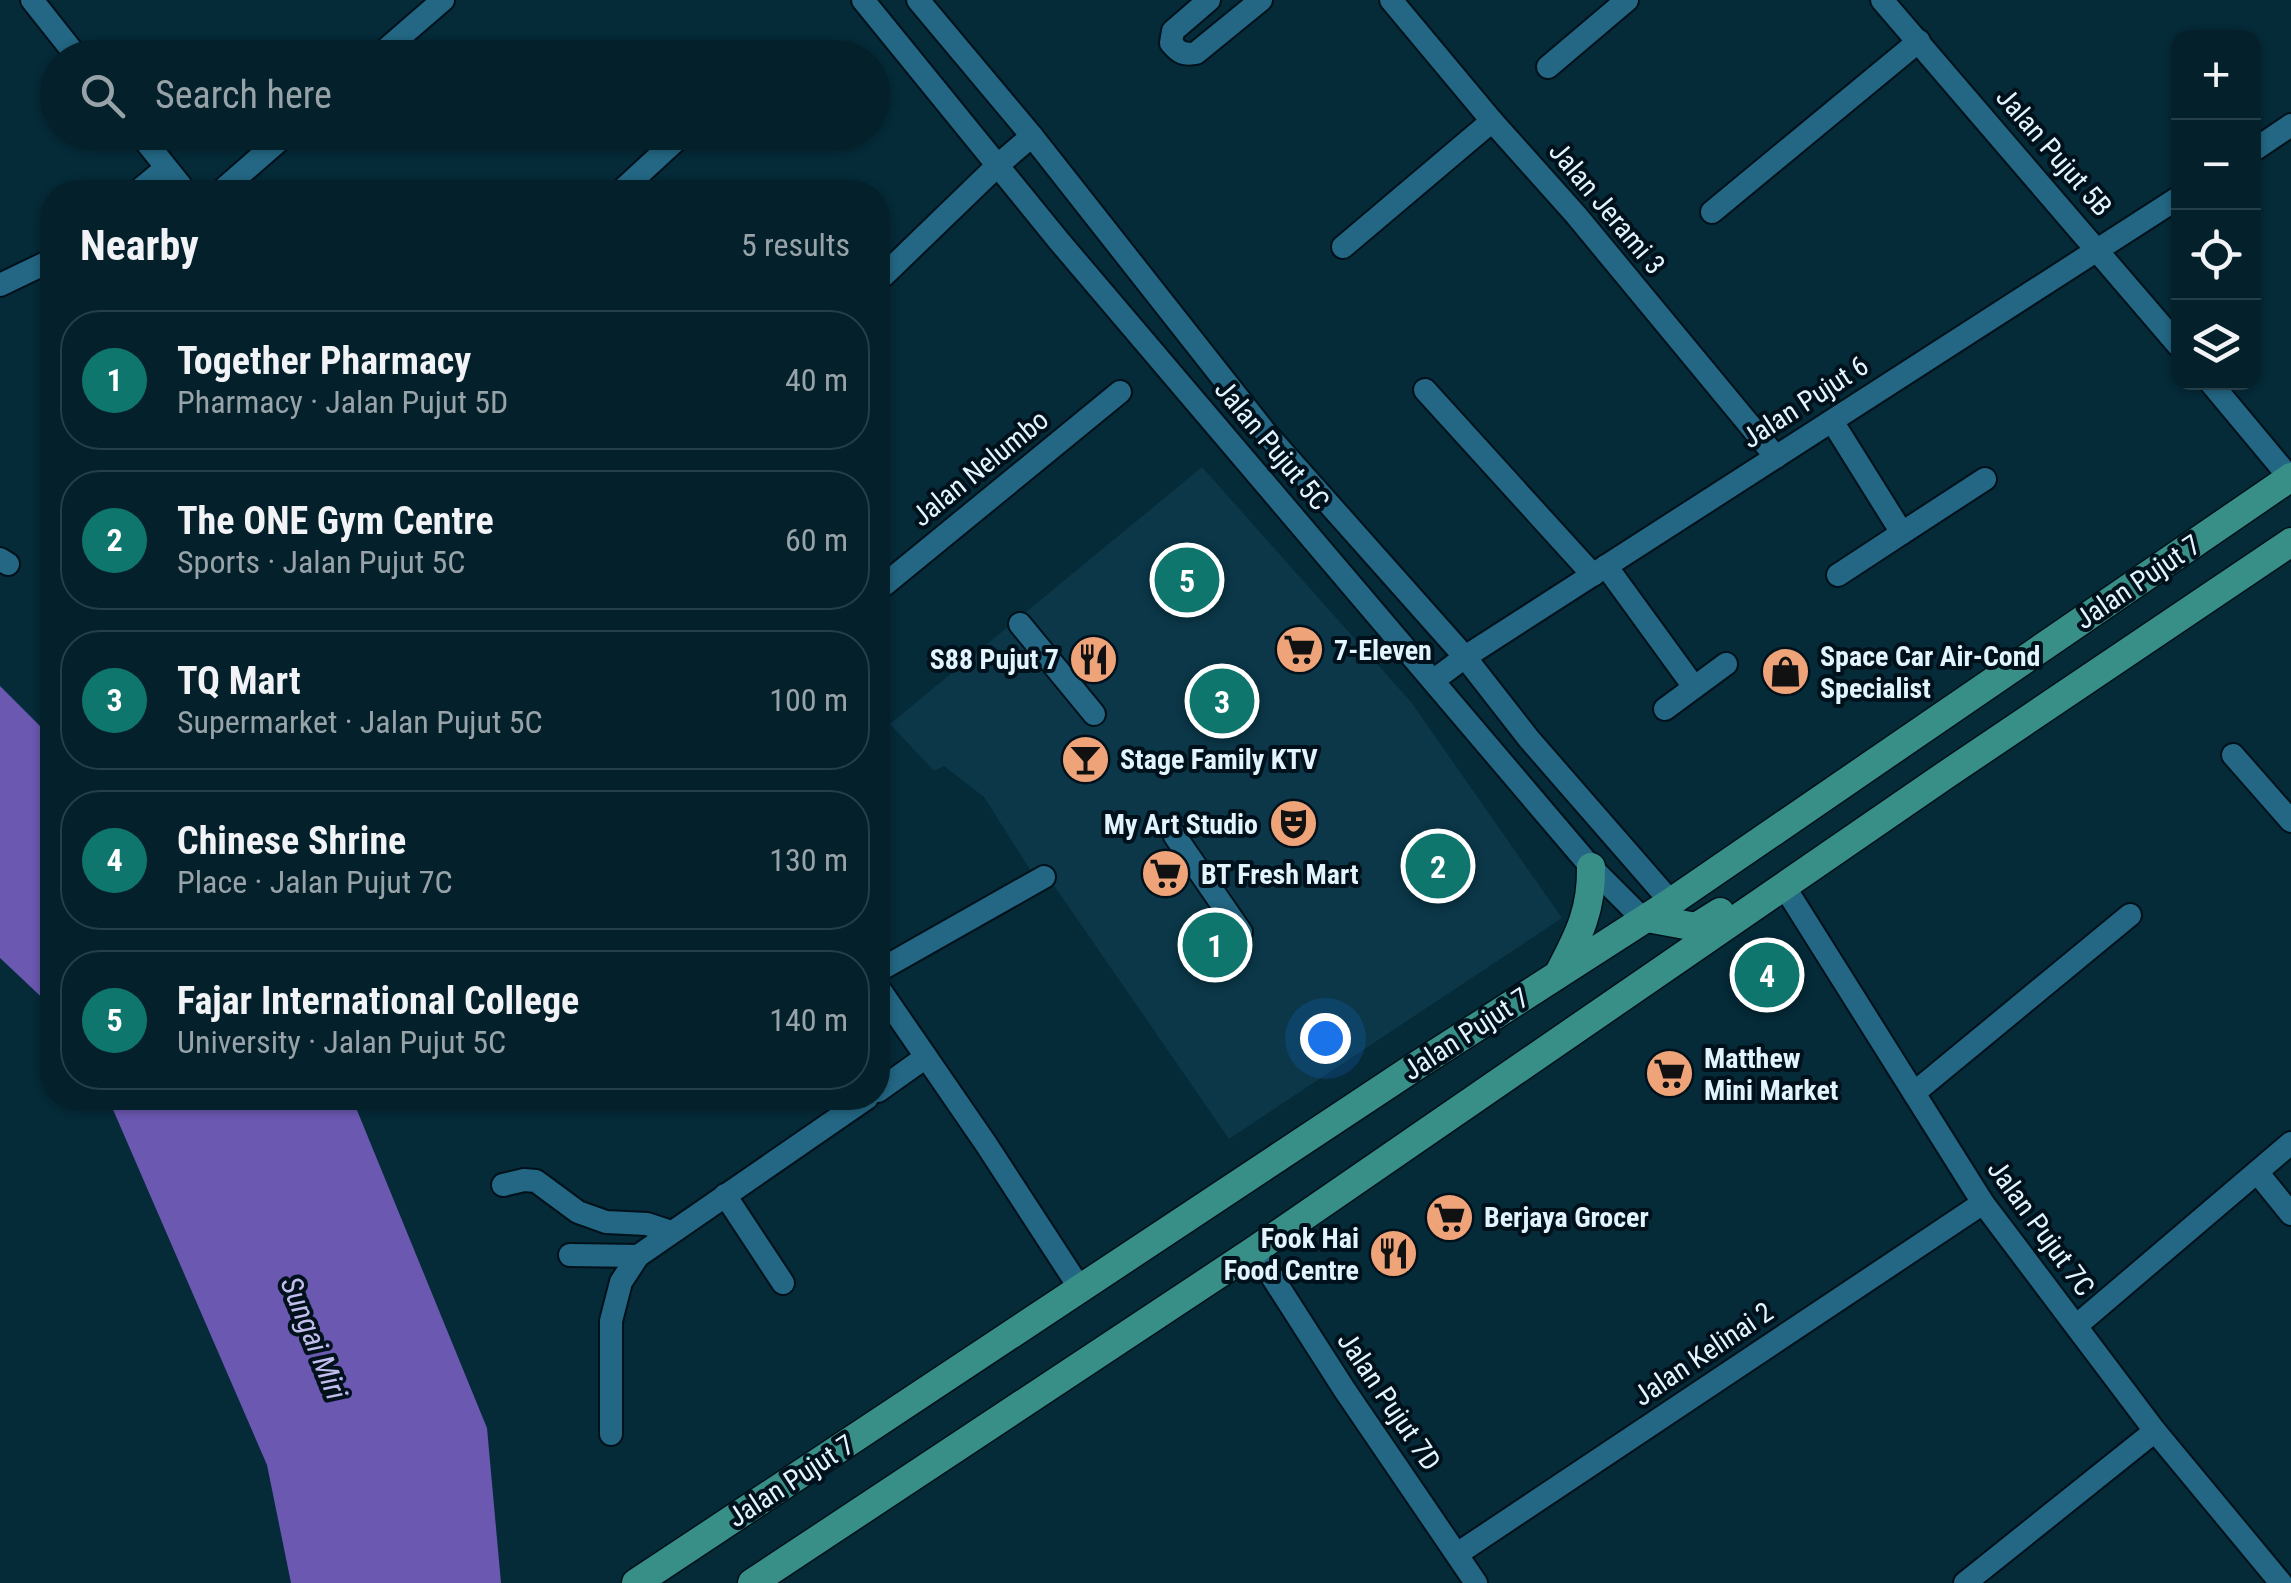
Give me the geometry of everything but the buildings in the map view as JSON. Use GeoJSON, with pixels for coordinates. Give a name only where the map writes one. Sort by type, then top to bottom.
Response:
{"type":"FeatureCollection","features":[{"type":"Feature","properties":{"kind":"main road","name":"Jalan Pujut 7"},"geometry":{"type":"LineString","coordinates":[[636,1583],[1671,902],[2291,478]]}},
{"type":"Feature","properties":{"kind":"main road","name":"Jalan Pujut 7"},"geometry":{"type":"LineString","coordinates":[[752,1583],[1254,1250],[2291,542]]}},
{"type":"Feature","properties":{"kind":"main road"},"geometry":{"type":"LineString","coordinates":[[1647,918],[1700,926],[1882,801],[1947,774]]}},
{"type":"Feature","properties":{"kind":"main road"},"geometry":{"type":"LineString","coordinates":[[1560,973],[1583,927],[1592,889],[1591,867]]}},
{"type":"Feature","properties":{"kind":"street"},"geometry":{"type":"LineString","coordinates":[[397,40],[443,0]]}},
{"type":"Feature","properties":{"kind":"street","name":"Jalan Pujut 5C"},"geometry":{"type":"LineString","coordinates":[[863,0],[1071,256],[1591,867],[1647,918]]}},
{"type":"Feature","properties":{"kind":"street","name":"Jalan Pujut 5C"},"geometry":{"type":"LineString","coordinates":[[918,0],[1032,136],[1265,432],[1464,657],[1671,902]]}},
{"type":"Feature","properties":{"kind":"street"},"geometry":{"type":"LineString","coordinates":[[1209,0],[1173,31],[1172,44],[1185,55],[1196,52],[1261,0]]}},
{"type":"Feature","properties":{"kind":"street","name":"Jalan Jerami 3"},"geometry":{"type":"LineString","coordinates":[[1391,0],[1776,457]]}},
{"type":"Feature","properties":{"kind":"street"},"geometry":{"type":"LineString","coordinates":[[1548,68],[1627,0]]}},
{"type":"Feature","properties":{"kind":"street","name":"Jalan Pujut 5B"},"geometry":{"type":"LineString","coordinates":[[1888,2],[2171,337]]}},
{"type":"Feature","properties":{"kind":"street"},"geometry":{"type":"LineString","coordinates":[[40,3],[66,40]]}},
{"type":"Feature","properties":{"kind":"street"},"geometry":{"type":"LineString","coordinates":[[1712,212],[1918,41]]}},
{"type":"Feature","properties":{"kind":"street"},"geometry":{"type":"LineString","coordinates":[[1343,247],[1492,121]]}},
{"type":"Feature","properties":{"kind":"street"},"geometry":{"type":"LineString","coordinates":[[2261,145],[2291,126]]}},
{"type":"Feature","properties":{"kind":"street"},"geometry":{"type":"LineString","coordinates":[[890,270],[1032,136]]}},
{"type":"Feature","properties":{"kind":"street"},"geometry":{"type":"LineString","coordinates":[[152,150],[176,180]]}},
{"type":"Feature","properties":{"kind":"street"},"geometry":{"type":"LineString","coordinates":[[234,180],[269,150]]}},
{"type":"Feature","properties":{"kind":"street"},"geometry":{"type":"LineString","coordinates":[[633,180],[666,150]]}},
{"type":"Feature","properties":{"kind":"street"},"geometry":{"type":"LineString","coordinates":[[152,180],[166,168]]}},
{"type":"Feature","properties":{"kind":"street","name":"Jalan Pujut 6"},"geometry":{"type":"LineString","coordinates":[[1434,680],[2171,203]]}},
{"type":"Feature","properties":{"kind":"street"},"geometry":{"type":"LineString","coordinates":[[0,285],[40,266]]}},
{"type":"Feature","properties":{"kind":"street"},"geometry":{"type":"LineString","coordinates":[[1426,390],[1600,570],[1694,687]]}},
{"type":"Feature","properties":{"kind":"street"},"geometry":{"type":"LineString","coordinates":[[2217,390],[2291,478]]}},
{"type":"Feature","properties":{"kind":"street","name":"Jalan Nelumbo"},"geometry":{"type":"LineString","coordinates":[[890,580],[1120,392]]}},
{"type":"Feature","properties":{"kind":"street"},"geometry":{"type":"LineString","coordinates":[[1832,420],[1902,533]]}},
{"type":"Feature","properties":{"kind":"street"},"geometry":{"type":"LineString","coordinates":[[1240,454],[1265,432]]}},
{"type":"Feature","properties":{"kind":"street"},"geometry":{"type":"LineString","coordinates":[[1838,575],[1984,479]]}},
{"type":"Feature","properties":{"kind":"street"},"geometry":{"type":"LineString","coordinates":[[1020,624],[1094,714]]}},
{"type":"Feature","properties":{"kind":"street"},"geometry":{"type":"LineString","coordinates":[[1664,709],[1726,664]]}},
{"type":"Feature","properties":{"kind":"street"},"geometry":{"type":"LineString","coordinates":[[1503,762],[1529,738]]}},
{"type":"Feature","properties":{"kind":"street"},"geometry":{"type":"LineString","coordinates":[[2233,755],[2291,821]]}},
{"type":"Feature","properties":{"kind":"street"},"geometry":{"type":"LineString","coordinates":[[1174,836],[1240,932]]}},
{"type":"Feature","properties":{"kind":"street"},"geometry":{"type":"LineString","coordinates":[[890,964],[1044,877]]}},
{"type":"Feature","properties":{"kind":"street","name":"Jalan Pujut 7C"},"geometry":{"type":"LineString","coordinates":[[1784,886],[1982,1203],[2155,1430],[2281,1583]]}},
{"type":"Feature","properties":{"kind":"street"},"geometry":{"type":"LineString","coordinates":[[1914,1093],[2130,915]]}},
{"type":"Feature","properties":{"kind":"street"},"geometry":{"type":"LineString","coordinates":[[890,1004],[1081,1290]]}},
{"type":"Feature","properties":{"kind":"street"},"geometry":{"type":"LineString","coordinates":[[890,1082],[926,1057]]}},
{"type":"Feature","properties":{"kind":"street"},"geometry":{"type":"LineString","coordinates":[[611,1434],[611,1320],[621,1282],[638,1256],[849,1110]]}},
{"type":"Feature","properties":{"kind":"street"},"geometry":{"type":"LineString","coordinates":[[2076,1326],[2291,1143]]}},
{"type":"Feature","properties":{"kind":"street"},"geometry":{"type":"LineString","coordinates":[[2257,1172],[2291,1214]]}},
{"type":"Feature","properties":{"kind":"street"},"geometry":{"type":"LineString","coordinates":[[503,1186],[536,1180],[578,1212],[606,1222],[647,1224],[671,1232]]}},
{"type":"Feature","properties":{"kind":"street"},"geometry":{"type":"LineString","coordinates":[[725,1195],[783,1282]]}},
{"type":"Feature","properties":{"kind":"street","name":"Jalan Kelinai 2"},"geometry":{"type":"LineString","coordinates":[[1457,1554],[1982,1203]]}},
{"type":"Feature","properties":{"kind":"street","name":"Jalan Pujut 7D"},"geometry":{"type":"LineString","coordinates":[[1254,1250],[1476,1583]]}},
{"type":"Feature","properties":{"kind":"street"},"geometry":{"type":"LineString","coordinates":[[570,1255],[638,1256]]}},
{"type":"Feature","properties":{"kind":"street"},"geometry":{"type":"LineString","coordinates":[[1965,1583],[2155,1430]]}},
{"type":"Feature","properties":{"kind":"shaded area"},"geometry":{"type":"Polygon","coordinates":[[[1202,467],[1411,702],[1562,918],[1229,1139],[1046,874],[1032,873],[984,797],[944,766],[934,771],[890,724],[1202,467]]]}},
{"type":"Feature","properties":{"kind":"water"},"geometry":{"type":"Polygon","coordinates":[[[0,686],[40,726],[40,996],[0,958],[0,686]]]}},
{"type":"Feature","properties":{"kind":"water","name":"Sungai Miri"},"geometry":{"type":"Polygon","coordinates":[[[113,1110],[357,1110],[487,1428],[501,1583],[291,1583],[267,1465],[113,1110]]]}},
{"type":"Feature","properties":{"kind":"place","name":"Fajar International College"},"geometry":{"type":"Point","coordinates":[1187,580]}},
{"type":"Feature","properties":{"kind":"place","name":"7-Eleven"},"geometry":{"type":"Point","coordinates":[1299,650]}},
{"type":"Feature","properties":{"kind":"place","name":"S88 Pujut 7"},"geometry":{"type":"Point","coordinates":[1094,659]}},
{"type":"Feature","properties":{"kind":"place","name":"Space Car Air-Cond Specialist"},"geometry":{"type":"Point","coordinates":[1785,672]}},
{"type":"Feature","properties":{"kind":"place","name":"TQ Mart"},"geometry":{"type":"Point","coordinates":[1222,701]}},
{"type":"Feature","properties":{"kind":"place","name":"Stage Family KTV"},"geometry":{"type":"Point","coordinates":[1085,759]}},
{"type":"Feature","properties":{"kind":"place","name":"My Art Studio"},"geometry":{"type":"Point","coordinates":[1293,824]}},
{"type":"Feature","properties":{"kind":"place","name":"The ONE Gym Centre"},"geometry":{"type":"Point","coordinates":[1438,866]}},
{"type":"Feature","properties":{"kind":"place","name":"BT Fresh Mart"},"geometry":{"type":"Point","coordinates":[1166,874]}},
{"type":"Feature","properties":{"kind":"place","name":"Together Pharmacy"},"geometry":{"type":"Point","coordinates":[1215,945]}},
{"type":"Feature","properties":{"kind":"place","name":"Chinese Shrine"},"geometry":{"type":"Point","coordinates":[1767,975]}},
{"type":"Feature","properties":{"kind":"place","name":"Matthew Mini Market"},"geometry":{"type":"Point","coordinates":[1669,1074]}},
{"type":"Feature","properties":{"kind":"place","name":"Berjaya Grocer"},"geometry":{"type":"Point","coordinates":[1449,1217]}},
{"type":"Feature","properties":{"kind":"place","name":"Fook Hai Food Centre"},"geometry":{"type":"Point","coordinates":[1394,1254]}}]}
